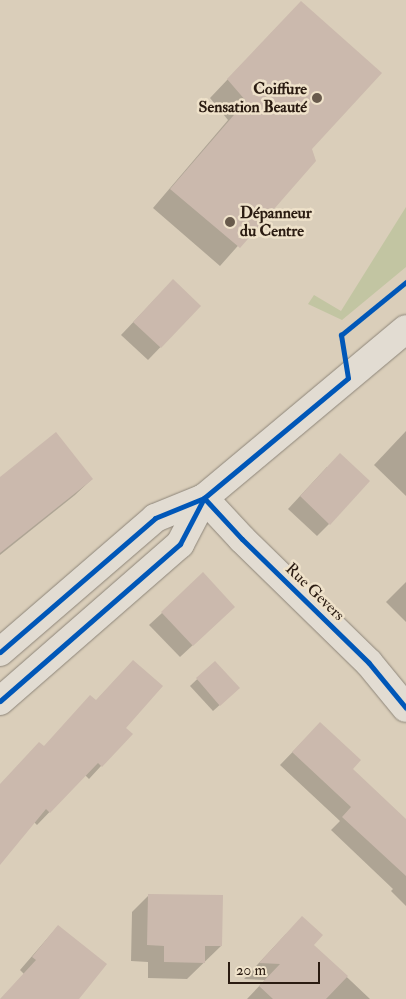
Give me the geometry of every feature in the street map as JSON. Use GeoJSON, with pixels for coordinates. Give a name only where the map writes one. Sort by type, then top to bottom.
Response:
{"type":"FeatureCollection","features":[{"type":"Feature","properties":{"kind":"street"},"geometry":{"type":"LineString","coordinates":[[0,652],[155,518],[204,498],[406,329]]}},
{"type":"Feature","properties":{"kind":"street"},"geometry":{"type":"LineString","coordinates":[[0,701],[180,544],[204,498]]}},
{"type":"Feature","properties":{"kind":"street","name":"Rue Gevers"},"geometry":{"type":"LineString","coordinates":[[204,498],[242,539],[349,643],[406,708]]}},
{"type":"Feature","properties":{"kind":"green space"},"geometry":{"type":"Polygon","coordinates":[[[406,207],[406,267],[342,320],[308,304],[314,295],[341,311],[406,207]]]}},
{"type":"Feature","properties":{"kind":"building"},"geometry":{"type":"Polygon","coordinates":[[[301,1],[382,73],[312,149],[316,161],[240,248],[170,189],[246,101],[227,79],[301,1]]]}},
{"type":"Feature","properties":{"kind":"building"},"geometry":{"type":"Polygon","coordinates":[[[173,279],[201,306],[161,348],[133,322],[173,279]]]}},
{"type":"Feature","properties":{"kind":"building"},"geometry":{"type":"Polygon","coordinates":[[[56,432],[93,479],[0,553],[0,477],[56,432]]]}},
{"type":"Feature","properties":{"kind":"building"},"geometry":{"type":"Polygon","coordinates":[[[340,453],[370,481],[330,525],[300,496],[340,453]]]}},
{"type":"Feature","properties":{"kind":"building"},"geometry":{"type":"Polygon","coordinates":[[[203,572],[235,607],[193,646],[161,612],[203,572]]]}},
{"type":"Feature","properties":{"kind":"building"},"geometry":{"type":"Polygon","coordinates":[[[133,660],[163,686],[126,728],[133,734],[102,767],[98,763],[50,813],[46,809],[0,865],[0,784],[39,742],[44,746],[90,695],[96,700],[133,660]]]}},
{"type":"Feature","properties":{"kind":"building"},"geometry":{"type":"Polygon","coordinates":[[[215,661],[240,688],[220,706],[196,678],[215,661]]]}},
{"type":"Feature","properties":{"kind":"building"},"geometry":{"type":"Polygon","coordinates":[[[320,722],[361,760],[353,769],[406,819],[406,876],[342,817],[351,807],[292,752],[320,722]]]}},
{"type":"Feature","properties":{"kind":"building"},"geometry":{"type":"Polygon","coordinates":[[[148,894],[223,895],[222,946],[205,946],[205,963],[164,962],[164,946],[147,945],[148,894]]]}},
{"type":"Feature","properties":{"kind":"building"},"geometry":{"type":"Polygon","coordinates":[[[302,916],[323,935],[314,945],[348,976],[326,999],[273,999],[259,986],[280,964],[259,963],[302,916]]]}},
{"type":"Feature","properties":{"kind":"building"},"geometry":{"type":"Polygon","coordinates":[[[58,925],[107,964],[79,999],[0,999],[36,960],[32,957],[58,925]]]}},
{"type":"Feature","properties":{"kind":"cycle path"},"geometry":{"type":"LineString","coordinates":[[0,652],[155,518],[204,498],[348,378],[341,335],[406,282]]}},
{"type":"Feature","properties":{"kind":"cycle path"},"geometry":{"type":"LineString","coordinates":[[204,498],[242,539],[369,663],[406,708]]}},
{"type":"Feature","properties":{"kind":"cycle path"},"geometry":{"type":"LineString","coordinates":[[0,701],[180,544],[204,498]]}},
{"type":"Feature","properties":{"kind":"place","name":"Coiffure Sensation Beauté"},"geometry":{"type":"Point","coordinates":[317,98]}},
{"type":"Feature","properties":{"kind":"place","name":"Dépanneur du Centre"},"geometry":{"type":"Point","coordinates":[230,222]}}]}
